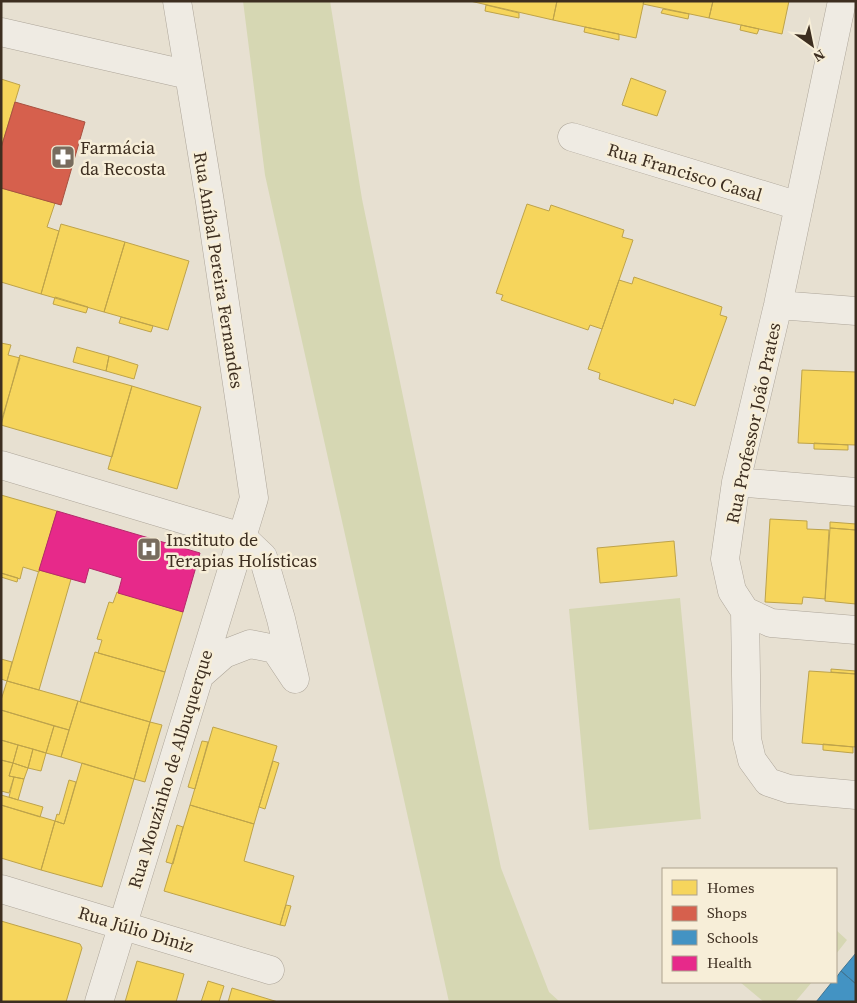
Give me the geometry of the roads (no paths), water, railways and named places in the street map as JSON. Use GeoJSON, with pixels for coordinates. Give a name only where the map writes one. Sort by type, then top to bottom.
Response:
{"type":"FeatureCollection","features":[{"type":"Feature","properties":{"kind":"street","name":"Rua Aníbal Pereira Fernandes"},"geometry":{"type":"LineString","coordinates":[[177,1],[254,498],[242,537]]}},
{"type":"Feature","properties":{"kind":"street","name":"Rua Professor João Prates"},"geometry":{"type":"LineString","coordinates":[[745,611],[732,591],[725,559],[736,482],[778,305],[842,1]]}},
{"type":"Feature","properties":{"kind":"street"},"geometry":{"type":"LineString","coordinates":[[1,32],[189,75]]}},
{"type":"Feature","properties":{"kind":"street","name":"Rua Francisco Casal"},"geometry":{"type":"LineString","coordinates":[[572,137],[799,206]]}},
{"type":"Feature","properties":{"kind":"street"},"geometry":{"type":"LineString","coordinates":[[778,305],[856,311]]}},
{"type":"Feature","properties":{"kind":"street"},"geometry":{"type":"LineString","coordinates":[[1,465],[242,537],[263,557],[281,619],[295,679],[275,649],[250,644],[224,654],[199,676]]}},
{"type":"Feature","properties":{"kind":"street"},"geometry":{"type":"LineString","coordinates":[[736,482],[856,492]]}},
{"type":"Feature","properties":{"kind":"street","name":"Rua Mouzinho de Albuquerque"},"geometry":{"type":"LineString","coordinates":[[99,1002],[242,537]]}},
{"type":"Feature","properties":{"kind":"street"},"geometry":{"type":"LineString","coordinates":[[856,630],[771,623],[745,611],[747,739],[752,760],[768,782],[789,789],[856,795]]}},
{"type":"Feature","properties":{"kind":"street","name":"Rua Júlio Diniz"},"geometry":{"type":"LineString","coordinates":[[1,889],[270,970]]}},
{"type":"Feature","properties":{"kind":"place","name":"Farmácia da Recosta"},"geometry":{"type":"Point","coordinates":[63,157]}},
{"type":"Feature","properties":{"kind":"place","name":"Instituto de Terapias Holísticas"},"geometry":{"type":"Point","coordinates":[149,549]}}]}
